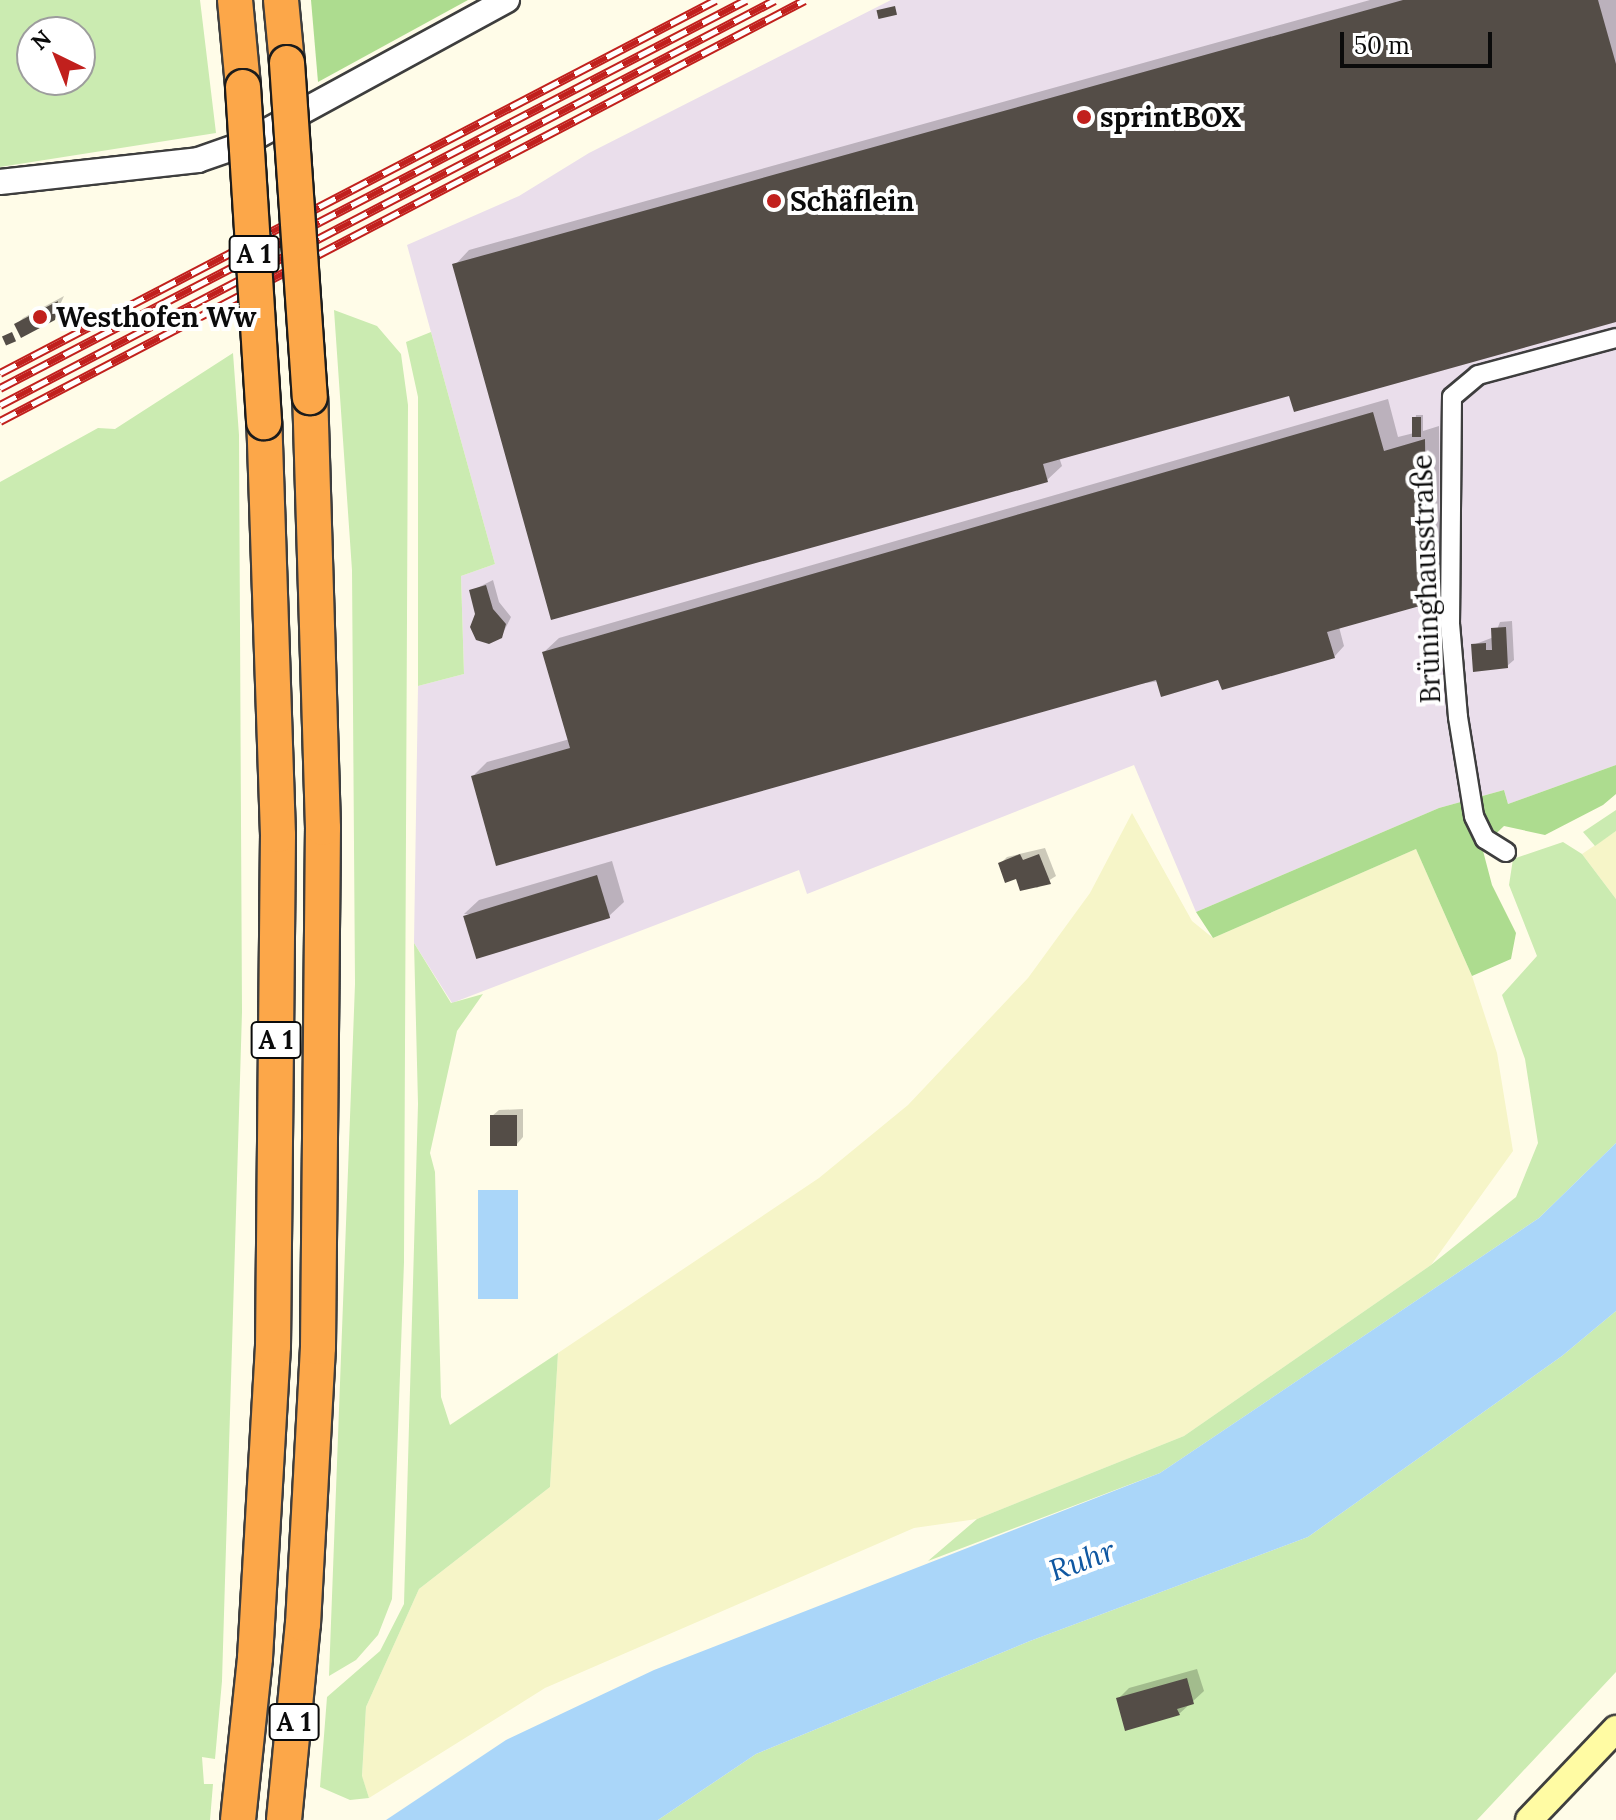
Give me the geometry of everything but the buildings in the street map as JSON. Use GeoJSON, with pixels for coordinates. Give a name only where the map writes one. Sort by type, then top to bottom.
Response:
{"type":"FeatureCollection","features":[{"type":"Feature","properties":{"kind":"highway","name":"A 1"},"geometry":{"type":"LineString","coordinates":[[235,0],[264,422],[278,851],[273,1346],[255,1658],[238,1820]]}},
{"type":"Feature","properties":{"kind":"highway","name":"A 1"},"geometry":{"type":"LineString","coordinates":[[281,0],[310,397],[323,843],[318,1347],[303,1624],[284,1820]]}},
{"type":"Feature","properties":{"kind":"main road"},"geometry":{"type":"LineString","coordinates":[[1529,1820],[1616,1729]]}},
{"type":"Feature","properties":{"kind":"street"},"geometry":{"type":"LineString","coordinates":[[0,182],[198,160],[241,145],[507,0]]}},
{"type":"Feature","properties":{"kind":"street","name":"Brüninghausstraße"},"geometry":{"type":"LineString","coordinates":[[1506,852],[1485,839],[1474,816],[1452,659],[1449,412],[1459,386],[1478,375],[1616,338]]}},
{"type":"Feature","properties":{"kind":"shaded area"},"geometry":{"type":"Polygon","coordinates":[[[891,0],[1616,0],[1616,765],[1508,804],[1504,790],[1439,808],[1196,912],[1134,765],[807,894],[799,870],[452,1003],[414,943],[418,686],[464,674],[461,576],[495,564],[407,245],[519,196],[589,153],[891,0]]]}},
{"type":"Feature","properties":{"kind":"green space"},"geometry":{"type":"Polygon","coordinates":[[[0,0],[200,0],[216,133],[0,167],[0,0]]]}},
{"type":"Feature","properties":{"kind":"green space"},"geometry":{"type":"Polygon","coordinates":[[[311,0],[468,0],[318,82],[311,0]]]}},
{"type":"Feature","properties":{"kind":"green space"},"geometry":{"type":"Polygon","coordinates":[[[334,310],[377,326],[401,354],[408,405],[404,1262],[392,1599],[378,1635],[356,1660],[329,1676],[355,984],[352,570],[334,310]]]}},
{"type":"Feature","properties":{"kind":"green space"},"geometry":{"type":"Polygon","coordinates":[[[431,332],[495,564],[461,576],[464,674],[418,686],[418,397],[406,342],[431,332]]]}},
{"type":"Feature","properties":{"kind":"green space"},"geometry":{"type":"Polygon","coordinates":[[[233,353],[239,435],[242,1012],[222,1681],[215,1759],[202,1757],[204,1784],[213,1784],[210,1820],[0,1820],[0,482],[98,428],[115,429],[233,353]]]}},
{"type":"Feature","properties":{"kind":"green space"},"geometry":{"type":"Polygon","coordinates":[[[1616,765],[1616,794],[1603,805],[1545,835],[1504,826],[1482,847],[1492,885],[1516,933],[1511,959],[1472,976],[1416,849],[1213,938],[1196,912],[1439,808],[1504,790],[1508,804],[1616,765]]]}},
{"type":"Feature","properties":{"kind":"green space"},"geometry":{"type":"Polygon","coordinates":[[[1616,810],[1616,831],[1595,846],[1583,832],[1616,810]]]}},
{"type":"Feature","properties":{"kind":"green space"},"geometry":{"type":"Polygon","coordinates":[[[1132,813],[1192,921],[1213,938],[1416,849],[1472,976],[1497,1053],[1513,1151],[1431,1265],[1184,1436],[977,1519],[914,1528],[545,1688],[369,1798],[362,1777],[366,1707],[419,1589],[550,1487],[558,1353],[819,1178],[908,1105],[1028,978],[1090,893],[1132,813]]]}},
{"type":"Feature","properties":{"kind":"green space"},"geometry":{"type":"Polygon","coordinates":[[[1616,831],[1616,899],[1582,854],[1616,831]]]}},
{"type":"Feature","properties":{"kind":"green space"},"geometry":{"type":"Polygon","coordinates":[[[1563,842],[1582,854],[1616,899],[1616,1143],[1539,1218],[1160,1473],[928,1561],[977,1519],[1184,1436],[1431,1265],[1516,1197],[1538,1143],[1525,1059],[1502,995],[1537,956],[1509,885],[1513,859],[1563,842]]]}},
{"type":"Feature","properties":{"kind":"green space"},"geometry":{"type":"Polygon","coordinates":[[[414,943],[451,1003],[483,994],[457,1031],[430,1153],[435,1172],[441,1397],[450,1425],[558,1353],[550,1487],[419,1589],[366,1707],[362,1776],[369,1798],[350,1800],[320,1787],[327,1697],[380,1651],[404,1604],[418,1104],[414,943]]]}},
{"type":"Feature","properties":{"kind":"green space"},"geometry":{"type":"Polygon","coordinates":[[[1616,1311],[1616,1672],[1477,1820],[658,1820],[756,1754],[1030,1641],[1308,1537],[1562,1356],[1616,1311]]]}},
{"type":"Feature","properties":{"kind":"water","name":"Ruhr"},"geometry":{"type":"Polygon","coordinates":[[[1616,1143],[1616,1311],[1562,1356],[1308,1537],[1030,1641],[756,1754],[658,1820],[386,1820],[506,1740],[654,1670],[1160,1473],[1539,1218],[1616,1143]]]}},
{"type":"Feature","properties":{"kind":"water"},"geometry":{"type":"Polygon","coordinates":[[[478,1190],[518,1190],[518,1299],[478,1299],[478,1190]]]}},
{"type":"Feature","properties":{"kind":"railway"},"geometry":{"type":"LineString","coordinates":[[0,373],[716,0]]}},
{"type":"Feature","properties":{"kind":"railway"},"geometry":{"type":"LineString","coordinates":[[0,388],[746,0]]}},
{"type":"Feature","properties":{"kind":"railway"},"geometry":{"type":"LineString","coordinates":[[0,405],[775,0]]}},
{"type":"Feature","properties":{"kind":"railway"},"geometry":{"type":"LineString","coordinates":[[0,421],[805,0]]}},
{"type":"Feature","properties":{"kind":"place","name":"sprintBOX"},"geometry":{"type":"Point","coordinates":[1084,117]}},
{"type":"Feature","properties":{"kind":"place","name":"Schäflein"},"geometry":{"type":"Point","coordinates":[774,201]}},
{"type":"Feature","properties":{"kind":"place","name":"Westhofen Ww"},"geometry":{"type":"Point","coordinates":[40,317]}}]}
